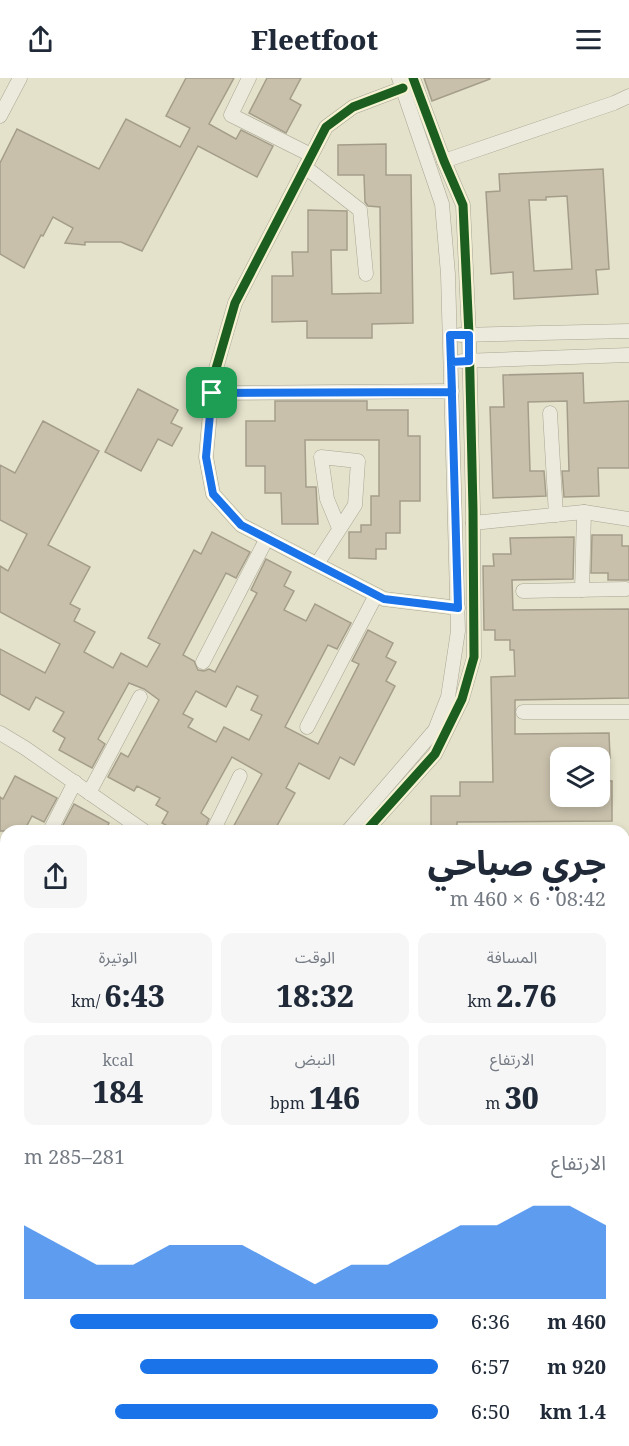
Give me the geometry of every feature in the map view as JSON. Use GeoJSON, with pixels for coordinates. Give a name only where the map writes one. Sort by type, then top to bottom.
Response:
{"type":"FeatureCollection","features":[{"type":"Feature","properties":{"kind":"street"},"geometry":{"type":"LineString","coordinates":[[0,116],[20,78]]}},
{"type":"Feature","properties":{"kind":"street"},"geometry":{"type":"LineString","coordinates":[[249,78],[231,115],[308,161],[360,210],[366,274]]}},
{"type":"Feature","properties":{"kind":"street"},"geometry":{"type":"LineString","coordinates":[[371,825],[435,754],[462,699],[474,657],[469,335],[463,205],[413,78]]}},
{"type":"Feature","properties":{"kind":"street"},"geometry":{"type":"LineString","coordinates":[[353,825],[435,730],[448,697],[458,631],[458,608],[452,392],[448,274],[442,204],[401,83],[353,108],[326,127],[308,161],[235,303],[213,379],[206,457],[213,494],[241,525],[384,599],[458,608]]}},
{"type":"Feature","properties":{"kind":"street"},"geometry":{"type":"LineString","coordinates":[[444,161],[629,96]]}},
{"type":"Feature","properties":{"kind":"street"},"geometry":{"type":"LineString","coordinates":[[450,335],[629,331]]}},
{"type":"Feature","properties":{"kind":"street"},"geometry":{"type":"LineString","coordinates":[[451,362],[629,355]]}},
{"type":"Feature","properties":{"kind":"street"},"geometry":{"type":"LineString","coordinates":[[212,393],[452,392]]}},
{"type":"Feature","properties":{"kind":"street"},"geometry":{"type":"LineString","coordinates":[[550,413],[556,515]]}},
{"type":"Feature","properties":{"kind":"street"},"geometry":{"type":"LineString","coordinates":[[317,564],[354,505],[358,461],[321,457],[327,499],[339,528]]}},
{"type":"Feature","properties":{"kind":"street"},"geometry":{"type":"LineString","coordinates":[[473,523],[584,512],[629,519]]}},
{"type":"Feature","properties":{"kind":"street"},"geometry":{"type":"LineString","coordinates":[[582,590],[584,512]]}},
{"type":"Feature","properties":{"kind":"street"},"geometry":{"type":"LineString","coordinates":[[203,662],[267,538]]}},
{"type":"Feature","properties":{"kind":"street"},"geometry":{"type":"LineString","coordinates":[[523,591],[626,589]]}},
{"type":"Feature","properties":{"kind":"street"},"geometry":{"type":"LineString","coordinates":[[307,727],[376,595]]}},
{"type":"Feature","properties":{"kind":"street"},"geometry":{"type":"LineString","coordinates":[[89,793],[140,697]]}},
{"type":"Feature","properties":{"kind":"street"},"geometry":{"type":"LineString","coordinates":[[523,712],[629,712]]}},
{"type":"Feature","properties":{"kind":"street"},"geometry":{"type":"LineString","coordinates":[[0,733],[135,825]]}},
{"type":"Feature","properties":{"kind":"street"},"geometry":{"type":"LineString","coordinates":[[216,825],[240,776]]}},
{"type":"Feature","properties":{"kind":"street"},"geometry":{"type":"LineString","coordinates":[[53,825],[75,782]]}},
{"type":"Feature","properties":{"kind":"building"},"geometry":{"type":"Polygon","coordinates":[[[186,78],[234,78],[209,124],[236,139],[241,130],[273,146],[257,177],[198,146],[142,251],[121,242],[85,242],[85,245],[65,243],[73,228],[53,217],[24,268],[0,254],[0,163],[17,129],[99,169],[126,119],[180,147],[190,128],[166,116],[186,78]]]}},
{"type":"Feature","properties":{"kind":"building"},"geometry":{"type":"Polygon","coordinates":[[[267,78],[301,78],[290,99],[301,105],[286,133],[249,113],[267,78]]]}},
{"type":"Feature","properties":{"kind":"building"},"geometry":{"type":"Polygon","coordinates":[[[424,78],[490,78],[490,79],[432,101],[424,78]]]}},
{"type":"Feature","properties":{"kind":"building"},"geometry":{"type":"Polygon","coordinates":[[[386,144],[386,175],[411,175],[413,323],[372,324],[372,338],[307,338],[307,321],[272,322],[272,276],[293,276],[292,252],[308,252],[308,210],[347,211],[347,250],[331,250],[332,294],[381,293],[380,207],[368,206],[365,202],[364,175],[338,175],[338,145],[386,144]]]}},
{"type":"Feature","properties":{"kind":"building"},"geometry":{"type":"Polygon","coordinates":[[[603,169],[609,269],[596,270],[598,294],[514,299],[513,272],[491,274],[486,192],[500,191],[499,174],[603,169]],[[567,196],[529,200],[534,271],[572,269],[567,196]]]}},
{"type":"Feature","properties":{"kind":"building"},"geometry":{"type":"Polygon","coordinates":[[[583,373],[584,403],[629,401],[629,468],[598,468],[599,496],[564,497],[562,471],[569,471],[567,401],[528,402],[530,471],[544,471],[546,496],[493,498],[490,407],[504,407],[503,375],[583,373]]]}},
{"type":"Feature","properties":{"kind":"building"},"geometry":{"type":"Polygon","coordinates":[[[138,389],[178,410],[171,423],[182,428],[172,446],[158,439],[141,471],[105,452],[138,389]]]}},
{"type":"Feature","properties":{"kind":"building"},"geometry":{"type":"Polygon","coordinates":[[[275,401],[367,401],[367,410],[408,410],[408,436],[420,436],[420,501],[400,501],[400,533],[386,533],[386,549],[376,549],[376,559],[349,558],[349,532],[361,532],[361,525],[371,525],[371,496],[379,496],[379,440],[305,440],[306,487],[316,487],[318,524],[282,524],[281,493],[265,493],[265,466],[246,466],[246,421],[275,421],[275,401]]]}},
{"type":"Feature","properties":{"kind":"building"},"geometry":{"type":"Polygon","coordinates":[[[43,421],[99,451],[48,545],[90,567],[70,604],[80,609],[74,621],[95,632],[84,652],[113,668],[121,653],[147,667],[160,644],[148,638],[194,550],[201,554],[212,532],[250,552],[236,578],[226,573],[183,655],[194,661],[198,670],[209,669],[215,672],[257,593],[251,590],[266,559],[291,572],[284,586],[294,591],[284,610],[306,621],[315,604],[351,623],[337,649],[328,645],[285,727],[318,744],[359,664],[352,661],[368,630],[393,643],[386,657],[396,662],[386,681],[395,686],[354,765],[340,757],[329,779],[299,763],[286,788],[295,793],[277,825],[234,825],[262,774],[232,757],[201,813],[209,819],[206,825],[166,825],[162,823],[168,812],[156,805],[160,798],[137,786],[134,791],[108,777],[121,753],[128,757],[159,700],[144,689],[129,683],[98,739],[105,744],[92,768],[59,750],[65,738],[53,731],[64,712],[36,697],[29,710],[0,694],[0,649],[45,673],[60,644],[0,612],[0,566],[8,571],[27,534],[0,520],[0,465],[15,473],[43,421]],[[237,686],[226,707],[196,691],[183,714],[193,719],[188,727],[216,742],[224,727],[249,740],[262,715],[251,710],[258,696],[237,686]]]}},
{"type":"Feature","properties":{"kind":"building"},"geometry":{"type":"Polygon","coordinates":[[[592,535],[622,535],[622,546],[629,546],[629,580],[608,580],[608,573],[591,573],[592,535]]]}},
{"type":"Feature","properties":{"kind":"building"},"geometry":{"type":"Polygon","coordinates":[[[574,537],[573,579],[512,580],[513,610],[629,609],[629,698],[515,700],[515,734],[609,733],[610,747],[550,747],[550,807],[610,807],[610,781],[612,781],[612,821],[457,822],[457,825],[431,825],[431,796],[460,796],[460,782],[493,782],[491,677],[515,676],[514,650],[510,650],[510,640],[495,640],[495,630],[484,630],[483,566],[494,566],[493,554],[511,554],[510,538],[574,537]]]}},
{"type":"Feature","properties":{"kind":"building"},"geometry":{"type":"Polygon","coordinates":[[[15,776],[57,798],[44,822],[32,816],[27,825],[0,825],[0,797],[3,799],[15,776]]]}},
{"type":"Feature","properties":{"kind":"building"},"geometry":{"type":"Polygon","coordinates":[[[74,804],[109,823],[108,825],[63,825],[74,804]]]}},
{"type":"Feature","properties":{"kind":"cycle path"},"geometry":{"type":"LineString","coordinates":[[371,825],[435,754],[462,699],[474,657],[469,335],[463,205],[413,78]]}},
{"type":"Feature","properties":{"kind":"cycle path"},"geometry":{"type":"LineString","coordinates":[[403,88],[353,107],[326,127],[235,303],[213,379],[206,457],[213,494],[241,525],[384,599],[458,608]]}},
{"type":"Feature","properties":{"kind":"route"},"geometry":{"type":"LineString","coordinates":[[212,393],[206,457],[213,494],[241,525],[384,599],[458,608],[451,362],[469,361],[469,335],[450,335],[452,392],[212,393]]}}]}
